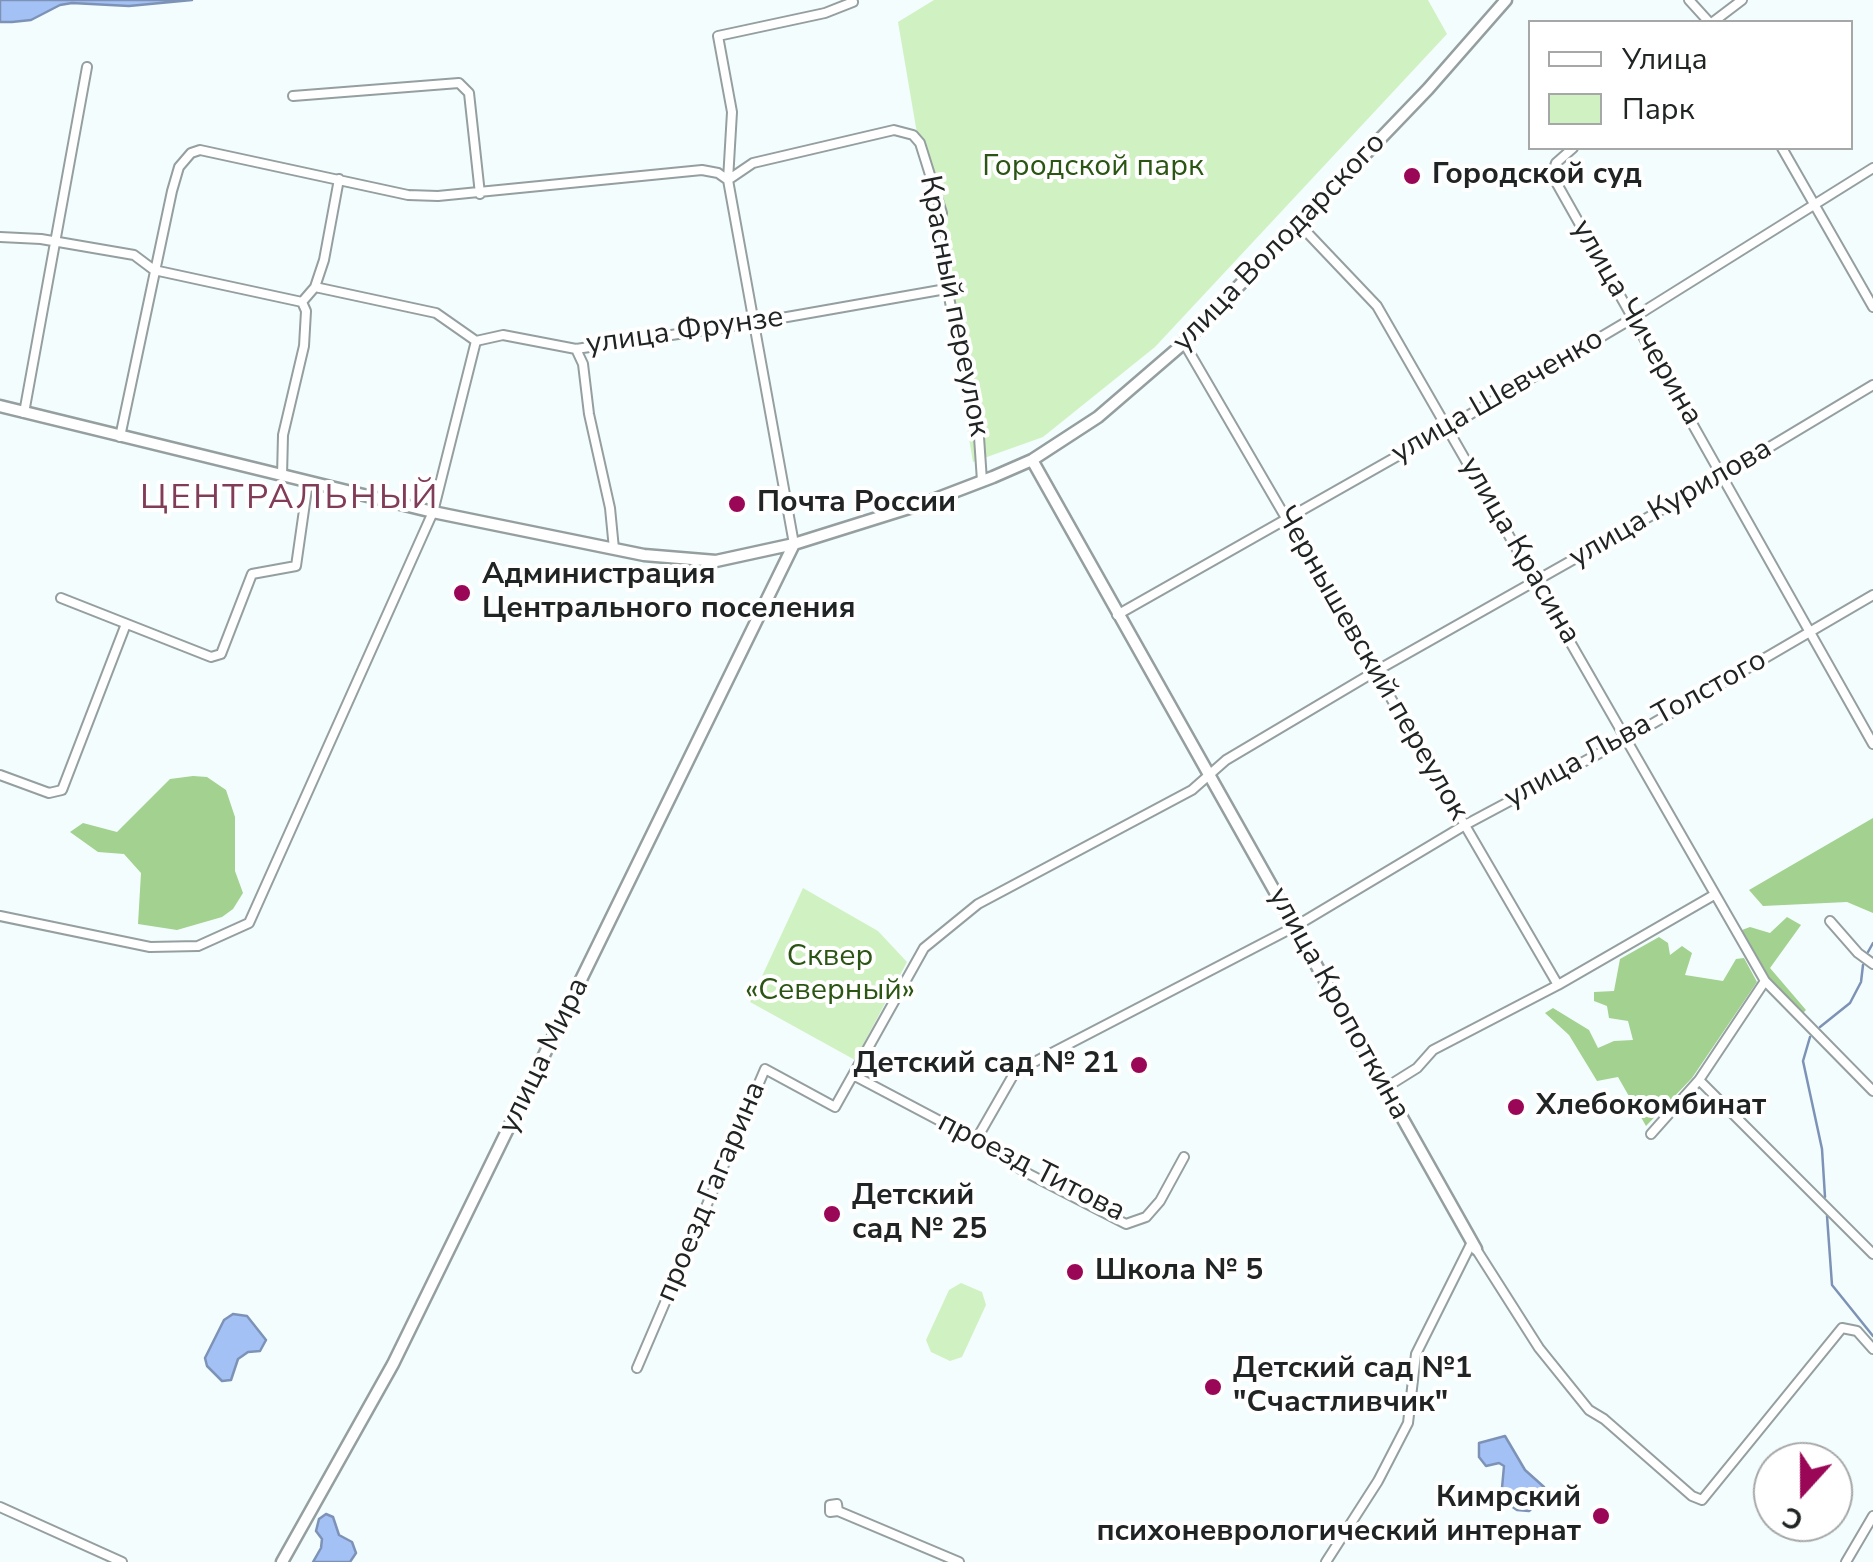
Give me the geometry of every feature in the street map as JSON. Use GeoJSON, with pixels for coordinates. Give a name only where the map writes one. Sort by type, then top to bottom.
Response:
{"type":"FeatureCollection","features":[{"type":"Feature","properties":{"kind":"street","name":"улица Володарского"},"geometry":{"type":"LineString","coordinates":[[0,406],[433,512],[614,549],[716,561],[794,544],[982,481],[1032,460],[1098,417],[1184,343],[1428,90],[1506,0]]}},
{"type":"Feature","properties":{"kind":"street"},"geometry":{"type":"LineString","coordinates":[[1689,0],[1709,20]]}},
{"type":"Feature","properties":{"kind":"street"},"geometry":{"type":"LineString","coordinates":[[1714,20],[1742,0]]}},
{"type":"Feature","properties":{"kind":"street"},"geometry":{"type":"LineString","coordinates":[[794,544],[728,180],[732,112],[718,36],[825,13],[853,2]]}},
{"type":"Feature","properties":{"kind":"street"},"geometry":{"type":"LineString","coordinates":[[24,413],[87,67]]}},
{"type":"Feature","properties":{"kind":"street"},"geometry":{"type":"LineString","coordinates":[[293,96],[460,83],[469,93],[480,194]]}},
{"type":"Feature","properties":{"kind":"street","name":"Красный переулок"},"geometry":{"type":"LineString","coordinates":[[728,180],[753,163],[894,130],[913,135],[920,143],[942,213],[936,237],[979,437],[982,481]]}},
{"type":"Feature","properties":{"kind":"street"},"geometry":{"type":"LineString","coordinates":[[120,437],[172,191],[180,168],[191,153],[200,150],[408,194],[480,194],[702,170],[728,180]]}},
{"type":"Feature","properties":{"kind":"street","name":"улица Чичерина"},"geometry":{"type":"LineString","coordinates":[[1571,150],[1556,163],[1552,175],[1873,744]]}},
{"type":"Feature","properties":{"kind":"street"},"geometry":{"type":"LineString","coordinates":[[1783,150],[1873,308]]}},
{"type":"Feature","properties":{"kind":"street","name":"улица Шевченко"},"geometry":{"type":"LineString","coordinates":[[1117,615],[1448,428],[1873,168]]}},
{"type":"Feature","properties":{"kind":"street"},"geometry":{"type":"LineString","coordinates":[[302,302],[315,286],[339,179]]}},
{"type":"Feature","properties":{"kind":"street","name":"улица Красина"},"geometry":{"type":"LineString","coordinates":[[1299,224],[1376,306],[1766,980],[1873,1091]]}},
{"type":"Feature","properties":{"kind":"street"},"geometry":{"type":"LineString","coordinates":[[0,237],[134,255],[154,270],[302,302]]}},
{"type":"Feature","properties":{"kind":"street"},"geometry":{"type":"LineString","coordinates":[[0,916],[150,947],[198,946],[249,923],[433,512],[476,341],[436,313],[315,286]]}},
{"type":"Feature","properties":{"kind":"street","name":"улица Фрунзе"},"geometry":{"type":"LineString","coordinates":[[476,341],[502,335],[576,349],[946,289]]}},
{"type":"Feature","properties":{"kind":"street"},"geometry":{"type":"LineString","coordinates":[[282,476],[283,434],[304,346],[306,311],[302,302]]}},
{"type":"Feature","properties":{"kind":"street","name":"Чернышевский переулок"},"geometry":{"type":"LineString","coordinates":[[1184,343],[1558,985]]}},
{"type":"Feature","properties":{"kind":"street"},"geometry":{"type":"LineString","coordinates":[[576,349],[583,364],[614,549]]}},
{"type":"Feature","properties":{"kind":"street","name":"улица Курилова"},"geometry":{"type":"LineString","coordinates":[[1211,776],[1226,760],[1376,671],[1723,475],[1873,384]]}},
{"type":"Feature","properties":{"kind":"street","name":"улица Кропоткина"},"geometry":{"type":"LineString","coordinates":[[1032,460],[1474,1245],[1539,1348],[1588,1410],[1692,1496],[1702,1500],[1842,1328],[1857,1331],[1873,1349]]}},
{"type":"Feature","properties":{"kind":"street"},"geometry":{"type":"LineString","coordinates":[[62,598],[211,658],[221,654],[252,574],[296,566],[308,482]]}},
{"type":"Feature","properties":{"kind":"street","name":"улица Мира"},"geometry":{"type":"LineString","coordinates":[[282,1562],[392,1364],[794,544]]}},
{"type":"Feature","properties":{"kind":"street","name":"улица Льва Толстого"},"geometry":{"type":"LineString","coordinates":[[976,1140],[1015,1072],[1296,926],[1465,825],[1628,738],[1873,594]]}},
{"type":"Feature","properties":{"kind":"street"},"geometry":{"type":"LineString","coordinates":[[0,775],[49,793],[62,790],[126,624]]}},
{"type":"Feature","properties":{"kind":"street","name":"проезд Гагарина"},"geometry":{"type":"LineString","coordinates":[[637,1368],[765,1070],[835,1107],[924,948],[978,904],[1097,843],[1211,776]]}},
{"type":"Feature","properties":{"kind":"street"},"geometry":{"type":"LineString","coordinates":[[1384,1088],[1417,1068],[1433,1050],[1558,985],[1714,895]]}},
{"type":"Feature","properties":{"kind":"street"},"geometry":{"type":"LineString","coordinates":[[1830,921],[1873,964]]}},
{"type":"Feature","properties":{"kind":"street"},"geometry":{"type":"LineString","coordinates":[[1650,1134],[1699,1080],[1766,980]]}},
{"type":"Feature","properties":{"kind":"street","name":"проезд Титова"},"geometry":{"type":"LineString","coordinates":[[853,1075],[1126,1224],[1146,1218],[1184,1157]]}},
{"type":"Feature","properties":{"kind":"street"},"geometry":{"type":"LineString","coordinates":[[1699,1080],[1873,1254]]}},
{"type":"Feature","properties":{"kind":"street"},"geometry":{"type":"LineString","coordinates":[[1326,1562],[1378,1481],[1408,1423],[1416,1354],[1474,1245]]}},
{"type":"Feature","properties":{"kind":"street"},"geometry":{"type":"LineString","coordinates":[[0,1508],[122,1562]]}},
{"type":"Feature","properties":{"kind":"street"},"geometry":{"type":"LineString","coordinates":[[838,1511],[959,1562]]}},
{"type":"Feature","properties":{"kind":"street"},"geometry":{"type":"LineString","coordinates":[[1846,1562],[1873,1516]]}},
{"type":"Feature","properties":{"kind":"green space","name":"Городской парк"},"geometry":{"type":"Polygon","coordinates":[[[934,0],[1428,0],[1447,34],[1155,347],[1043,437],[973,462],[898,22],[934,0]]]}},
{"type":"Feature","properties":{"kind":"green space"},"geometry":{"type":"Polygon","coordinates":[[[207,777],[226,790],[235,817],[235,871],[243,893],[233,909],[222,917],[177,930],[138,924],[141,873],[124,854],[98,852],[70,832],[83,823],[117,832],[170,779],[207,777]]]}},
{"type":"Feature","properties":{"kind":"green space"},"geometry":{"type":"Polygon","coordinates":[[[1873,818],[1873,913],[1847,902],[1763,906],[1749,890],[1873,818]]]}},
{"type":"Feature","properties":{"kind":"green space","name":"Сквер «Северный»"},"geometry":{"type":"Polygon","coordinates":[[[803,888],[878,931],[907,962],[855,1060],[750,1002],[803,888]]]}},
{"type":"Feature","properties":{"kind":"green space"},"geometry":{"type":"Polygon","coordinates":[[[1787,917],[1801,925],[1770,968],[1806,1010],[1801,1015],[1765,975],[1742,930],[1750,927],[1770,933],[1787,917]]]}},
{"type":"Feature","properties":{"kind":"green space"},"geometry":{"type":"Polygon","coordinates":[[[1659,937],[1668,943],[1670,955],[1682,946],[1692,953],[1685,975],[1723,981],[1736,959],[1744,958],[1757,982],[1692,1078],[1646,1126],[1618,1077],[1597,1081],[1569,1035],[1545,1013],[1553,1008],[1589,1030],[1598,1048],[1614,1041],[1633,1040],[1628,1021],[1609,1018],[1607,1006],[1594,1001],[1594,992],[1614,991],[1620,959],[1659,937]]]}},
{"type":"Feature","properties":{"kind":"green space"},"geometry":{"type":"Polygon","coordinates":[[[961,1283],[982,1292],[986,1305],[962,1357],[950,1361],[931,1352],[926,1340],[949,1290],[961,1283]]]}},
{"type":"Feature","properties":{"kind":"water"},"geometry":{"type":"Polygon","coordinates":[[[0,0],[192,0],[129,6],[72,3],[31,20],[0,22],[0,0]]]}},
{"type":"Feature","properties":{"kind":"water"},"geometry":{"type":"Polygon","coordinates":[[[233,1314],[247,1316],[266,1340],[260,1351],[248,1352],[238,1359],[231,1380],[222,1381],[207,1366],[205,1358],[224,1320],[233,1314]]]}},
{"type":"Feature","properties":{"kind":"water"},"geometry":{"type":"Polygon","coordinates":[[[1505,1436],[1525,1470],[1544,1487],[1545,1496],[1529,1511],[1517,1510],[1501,1499],[1504,1466],[1486,1466],[1479,1457],[1479,1443],[1505,1436]]]}},
{"type":"Feature","properties":{"kind":"water"},"geometry":{"type":"Polygon","coordinates":[[[326,1514],[333,1517],[339,1535],[352,1542],[356,1553],[350,1562],[313,1562],[321,1548],[322,1539],[316,1531],[319,1519],[326,1514]]]}},
{"type":"Feature","properties":{"kind":"waterway"},"geometry":{"type":"LineString","coordinates":[[1868,952],[1873,943]]}},
{"type":"Feature","properties":{"kind":"waterway"},"geometry":{"type":"LineString","coordinates":[[1820,1027],[1850,1003],[1861,982],[1863,965]]}},
{"type":"Feature","properties":{"kind":"waterway"},"geometry":{"type":"LineString","coordinates":[[1810,1037],[1803,1061],[1822,1149],[1825,1197]]}},
{"type":"Feature","properties":{"kind":"waterway"},"geometry":{"type":"LineString","coordinates":[[1827,1216],[1832,1285],[1873,1336]]}},
{"type":"Feature","properties":{"kind":"place","name":"Городской суд"},"geometry":{"type":"Point","coordinates":[1412,176]}},
{"type":"Feature","properties":{"kind":"place","name":"Почта России"},"geometry":{"type":"Point","coordinates":[737,504]}},
{"type":"Feature","properties":{"kind":"place","name":"Администрация Центрального поселения"},"geometry":{"type":"Point","coordinates":[462,593]}},
{"type":"Feature","properties":{"kind":"place","name":"Детский сад № 21"},"geometry":{"type":"Point","coordinates":[1139,1065]}},
{"type":"Feature","properties":{"kind":"place","name":"Хлебокомбинат"},"geometry":{"type":"Point","coordinates":[1516,1107]}},
{"type":"Feature","properties":{"kind":"place","name":"Детский сад № 25"},"geometry":{"type":"Point","coordinates":[832,1214]}},
{"type":"Feature","properties":{"kind":"place","name":"Школа № 5"},"geometry":{"type":"Point","coordinates":[1075,1272]}},
{"type":"Feature","properties":{"kind":"place","name":"Детский сад №1 \"Счастливчик\""},"geometry":{"type":"Point","coordinates":[1213,1387]}},
{"type":"Feature","properties":{"kind":"place","name":"Кимрский психоневрологический интернат"},"geometry":{"type":"Point","coordinates":[1601,1516]}},
{"type":"Feature","properties":{"kind":"district","name":"ЦЕНТРАЛЬНЫЙ"},"geometry":{"type":"Point","coordinates":[290,500]}}]}
